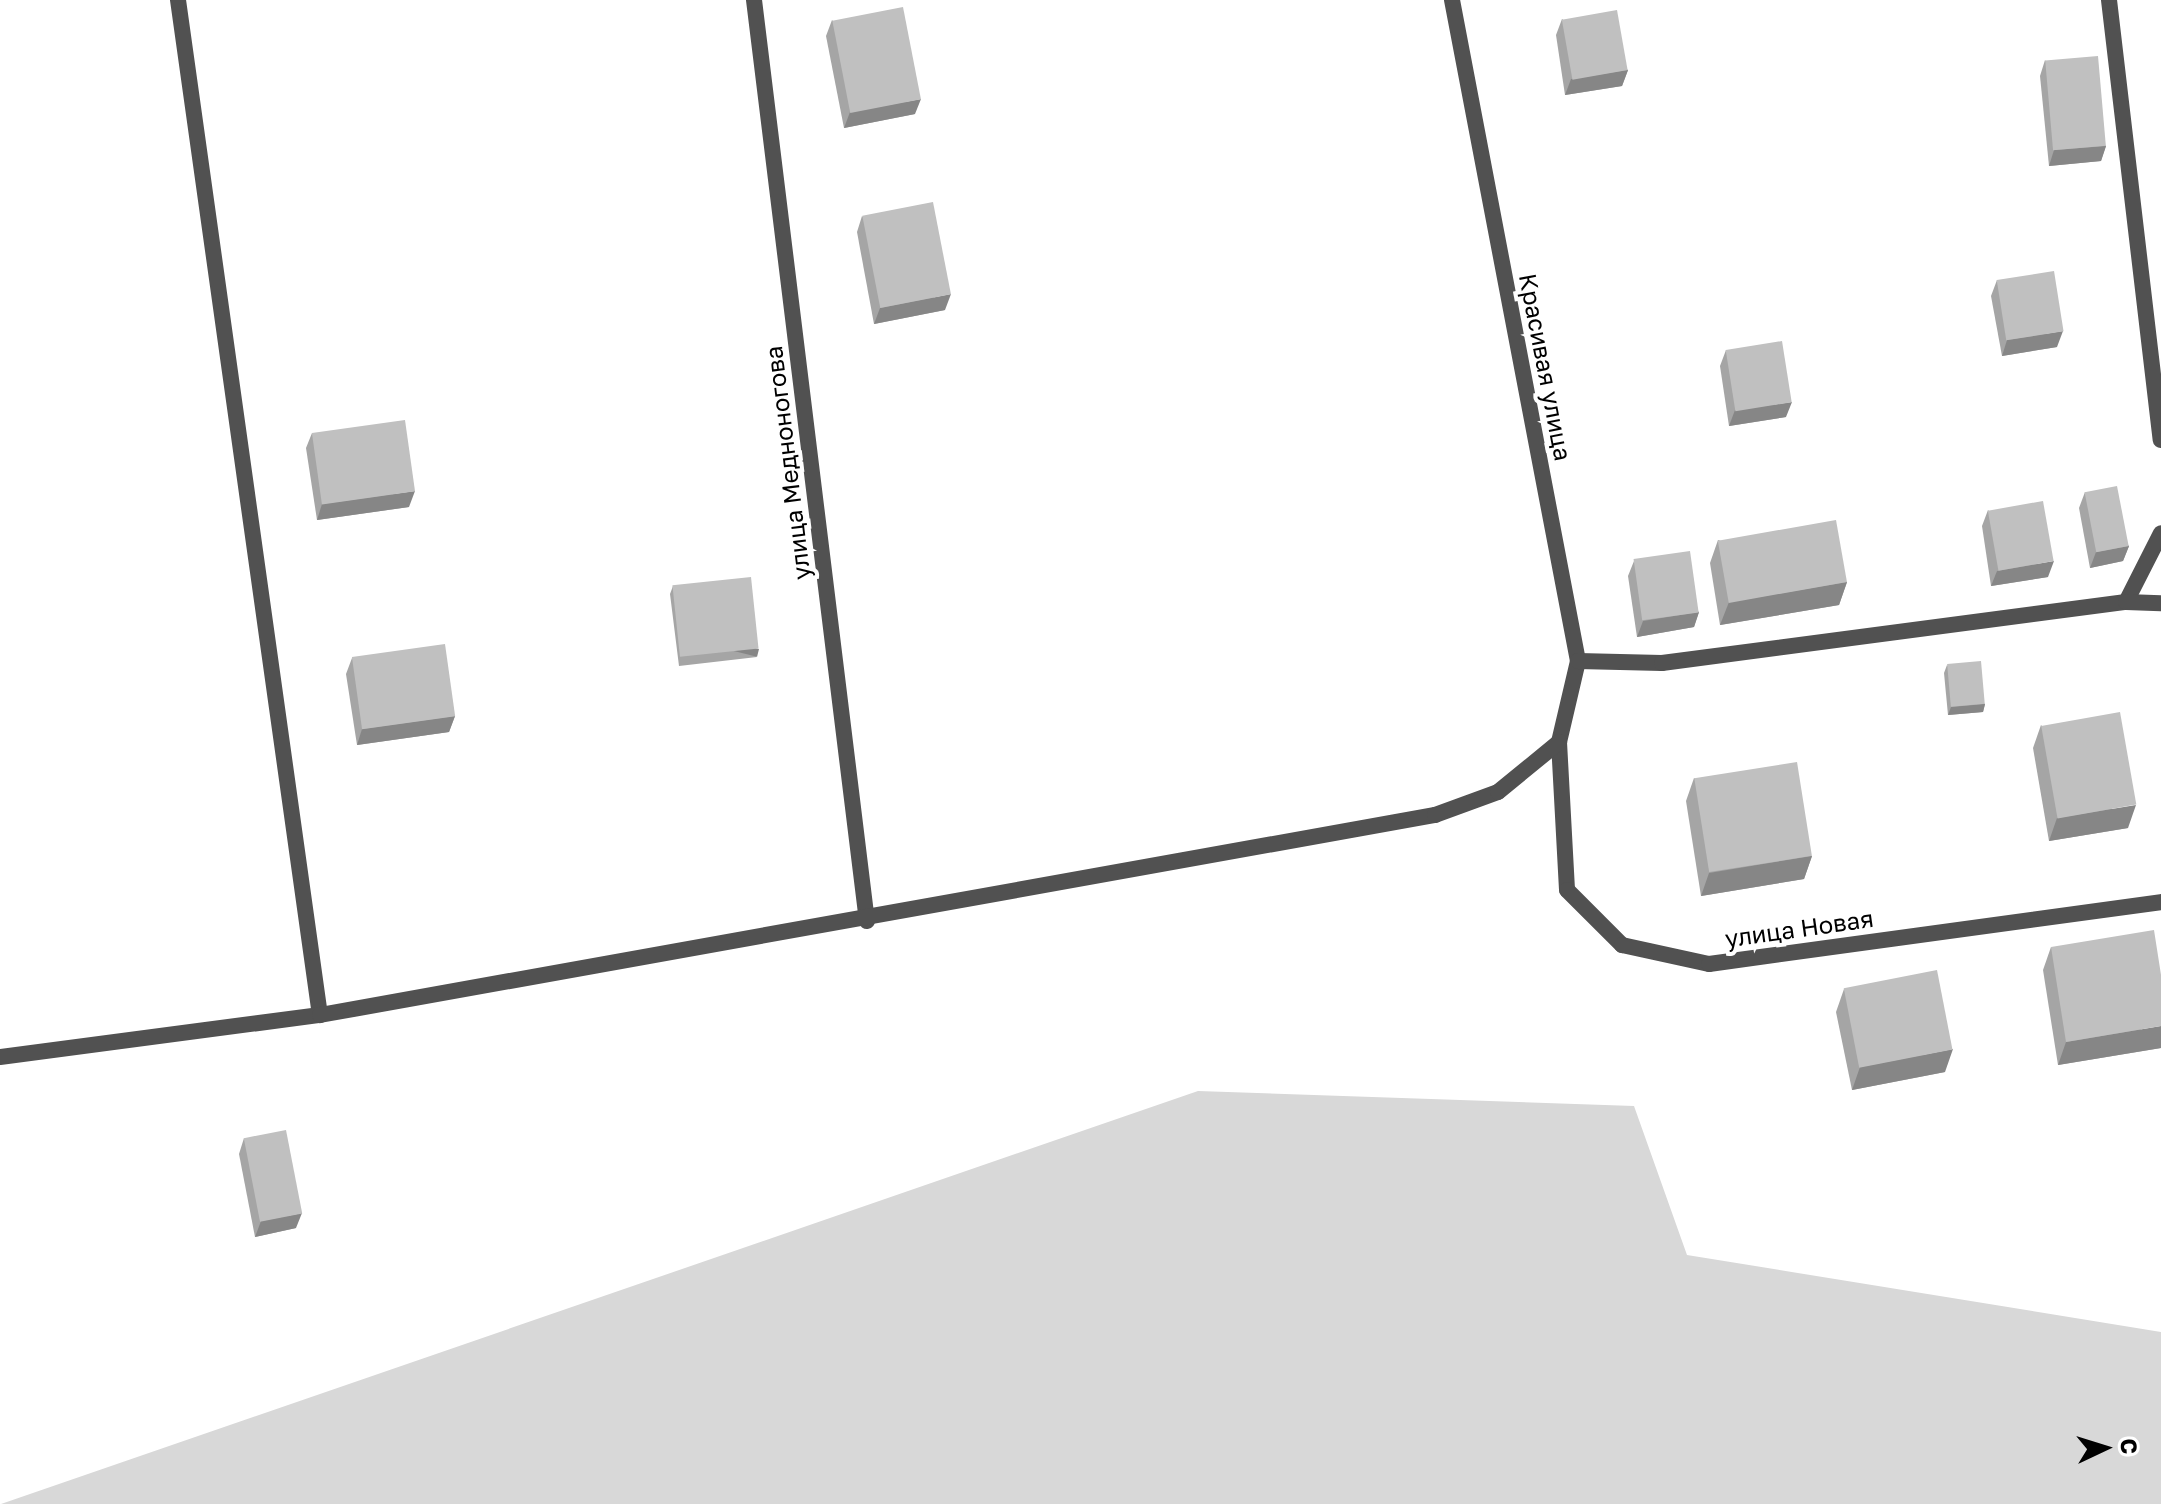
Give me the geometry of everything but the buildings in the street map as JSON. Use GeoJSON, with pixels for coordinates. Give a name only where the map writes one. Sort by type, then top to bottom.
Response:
{"type":"FeatureCollection","features":[{"type":"Feature","properties":{"kind":"street"},"geometry":{"type":"LineString","coordinates":[[178,0],[320,1015]]}},
{"type":"Feature","properties":{"kind":"street","name":"улица Медноногова"},"geometry":{"type":"LineString","coordinates":[[754,0],[867,921]]}},
{"type":"Feature","properties":{"kind":"street","name":"Красивая улица"},"geometry":{"type":"LineString","coordinates":[[1452,0],[1578,661],[1559,742]]}},
{"type":"Feature","properties":{"kind":"street"},"geometry":{"type":"LineString","coordinates":[[2109,0],[2161,440]]}},
{"type":"Feature","properties":{"kind":"street"},"geometry":{"type":"LineString","coordinates":[[2126,602],[2161,533]]}},
{"type":"Feature","properties":{"kind":"street"},"geometry":{"type":"LineString","coordinates":[[1578,661],[1662,663],[2126,602],[2161,603]]}},
{"type":"Feature","properties":{"kind":"street"},"geometry":{"type":"LineString","coordinates":[[0,1057],[320,1015],[867,921],[1435,815],[1498,792],[1559,742]]}},
{"type":"Feature","properties":{"kind":"street","name":"улица Новая"},"geometry":{"type":"LineString","coordinates":[[1559,742],[1567,890],[1622,945],[1709,964],[2161,902]]}},
{"type":"Feature","properties":{"kind":"shaded area"},"geometry":{"type":"Polygon","coordinates":[[[1198,1091],[1634,1106],[1687,1255],[2161,1332],[2161,1504],[1,1504],[1198,1091]]]}}]}
